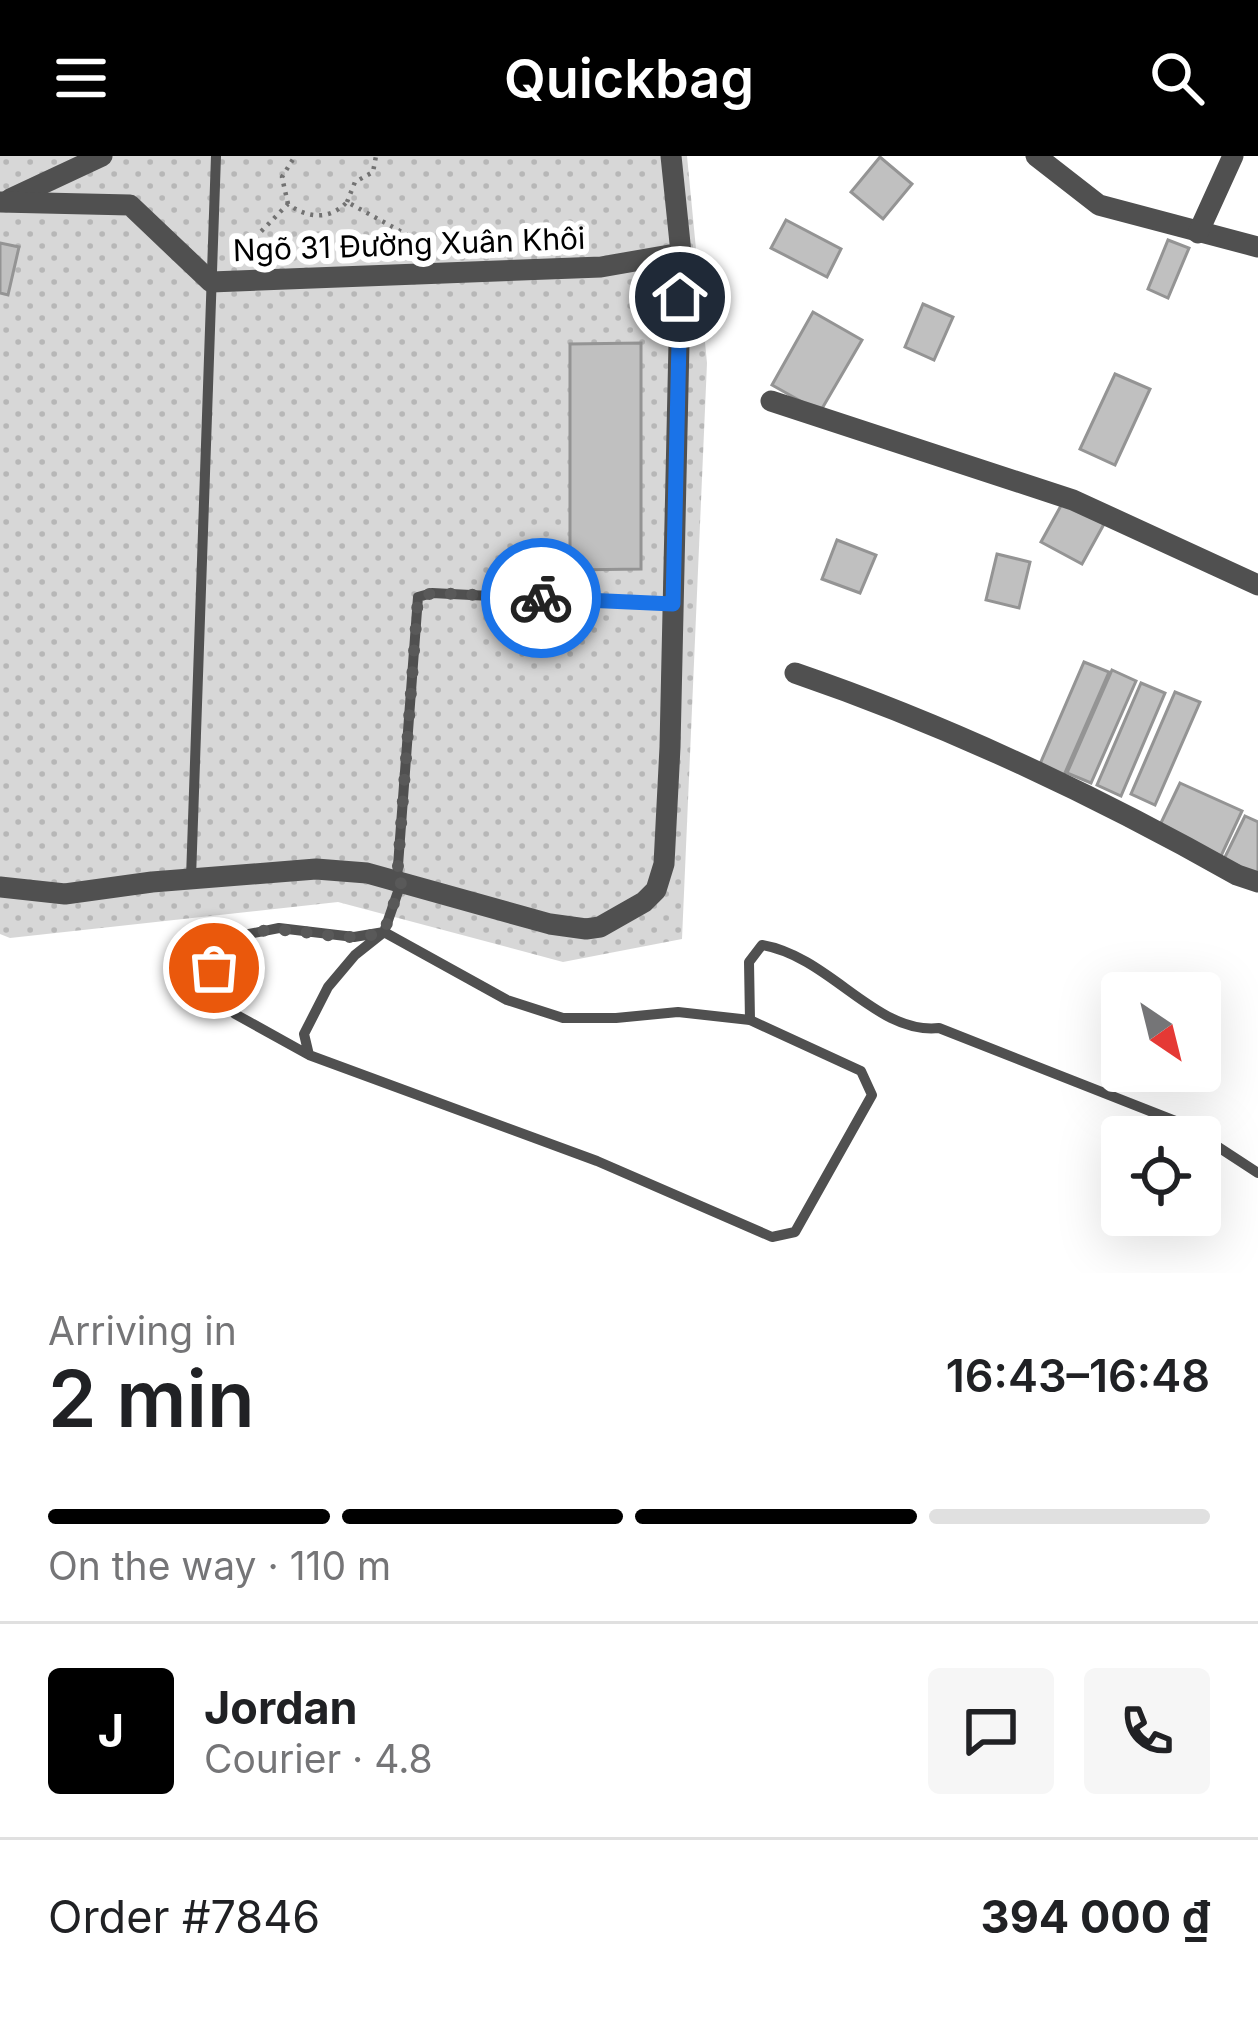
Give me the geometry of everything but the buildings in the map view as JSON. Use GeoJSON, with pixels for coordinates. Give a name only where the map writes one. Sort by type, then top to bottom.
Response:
{"type":"FeatureCollection","features":[{"type":"Feature","properties":{"kind":"street"},"geometry":{"type":"LineString","coordinates":[[6,196],[102,156]]}},
{"type":"Feature","properties":{"kind":"street"},"geometry":{"type":"LineString","coordinates":[[0,887],[65,894],[190,878],[316,869],[367,872],[550,924],[586,929],[600,927],[656,890],[664,864],[673,604],[680,253],[671,156]]}},
{"type":"Feature","properties":{"kind":"street"},"geometry":{"type":"LineString","coordinates":[[1036,156],[1099,206],[1258,247]]}},
{"type":"Feature","properties":{"kind":"street"},"geometry":{"type":"LineString","coordinates":[[1198,233],[1233,156]]}},
{"type":"Feature","properties":{"kind":"street","name":"Ngõ 31 Đường Xuân Khôi"},"geometry":{"type":"LineString","coordinates":[[6,196],[130,205],[211,282],[601,267],[680,253]]}},
{"type":"Feature","properties":{"kind":"street"},"geometry":{"type":"LineString","coordinates":[[770,400],[1073,500],[1258,584]]}},
{"type":"Feature","properties":{"kind":"street"},"geometry":{"type":"LineString","coordinates":[[795,673],[891,706],[1000,753],[1258,882]]}},
{"type":"Feature","properties":{"kind":"lane"},"geometry":{"type":"LineString","coordinates":[[190,878],[216,156]]}},
{"type":"Feature","properties":{"kind":"lane"},"geometry":{"type":"LineString","coordinates":[[309,1055],[304,1034],[328,987],[355,955],[384,932],[400,879],[418,598],[432,593],[673,604]]}},
{"type":"Feature","properties":{"kind":"lane"},"geometry":{"type":"LineString","coordinates":[[279,928],[354,938],[384,932],[508,1000],[563,1018],[678,1012],[750,1020],[861,1071],[872,1095],[795,1232],[772,1237],[597,1161],[272,1038],[227,1005],[214,968],[224,948],[248,934],[279,928]]}},
{"type":"Feature","properties":{"kind":"lane"},"geometry":{"type":"LineString","coordinates":[[750,1020],[749,962],[762,945],[784,949],[826,970],[871,1007],[916,1030],[939,1028],[1183,1124],[1258,1173]]}},
{"type":"Feature","properties":{"kind":"path"},"geometry":{"type":"LineString","coordinates":[[296,156],[282,177],[288,204],[318,216],[332,214],[347,202],[355,182],[373,172],[376,156]]}},
{"type":"Feature","properties":{"kind":"path"},"geometry":{"type":"LineString","coordinates":[[347,202],[422,243]]}},
{"type":"Feature","properties":{"kind":"path"},"geometry":{"type":"LineString","coordinates":[[211,282],[288,204]]}},
{"type":"Feature","properties":{"kind":"shaded area"},"geometry":{"type":"Polygon","coordinates":[[[0,156],[687,156],[707,363],[682,939],[563,962],[338,902],[10,938],[0,934],[0,156]]]}},
{"type":"Feature","properties":{"kind":"way so far"},"geometry":{"type":"LineString","coordinates":[[214,968],[224,948],[248,934],[279,928],[354,938],[384,932],[402,880],[397,879],[418,598],[425,593],[541,598]]}},
{"type":"Feature","properties":{"kind":"route"},"geometry":{"type":"LineString","coordinates":[[541,598],[673,604],[680,297]]}}]}
